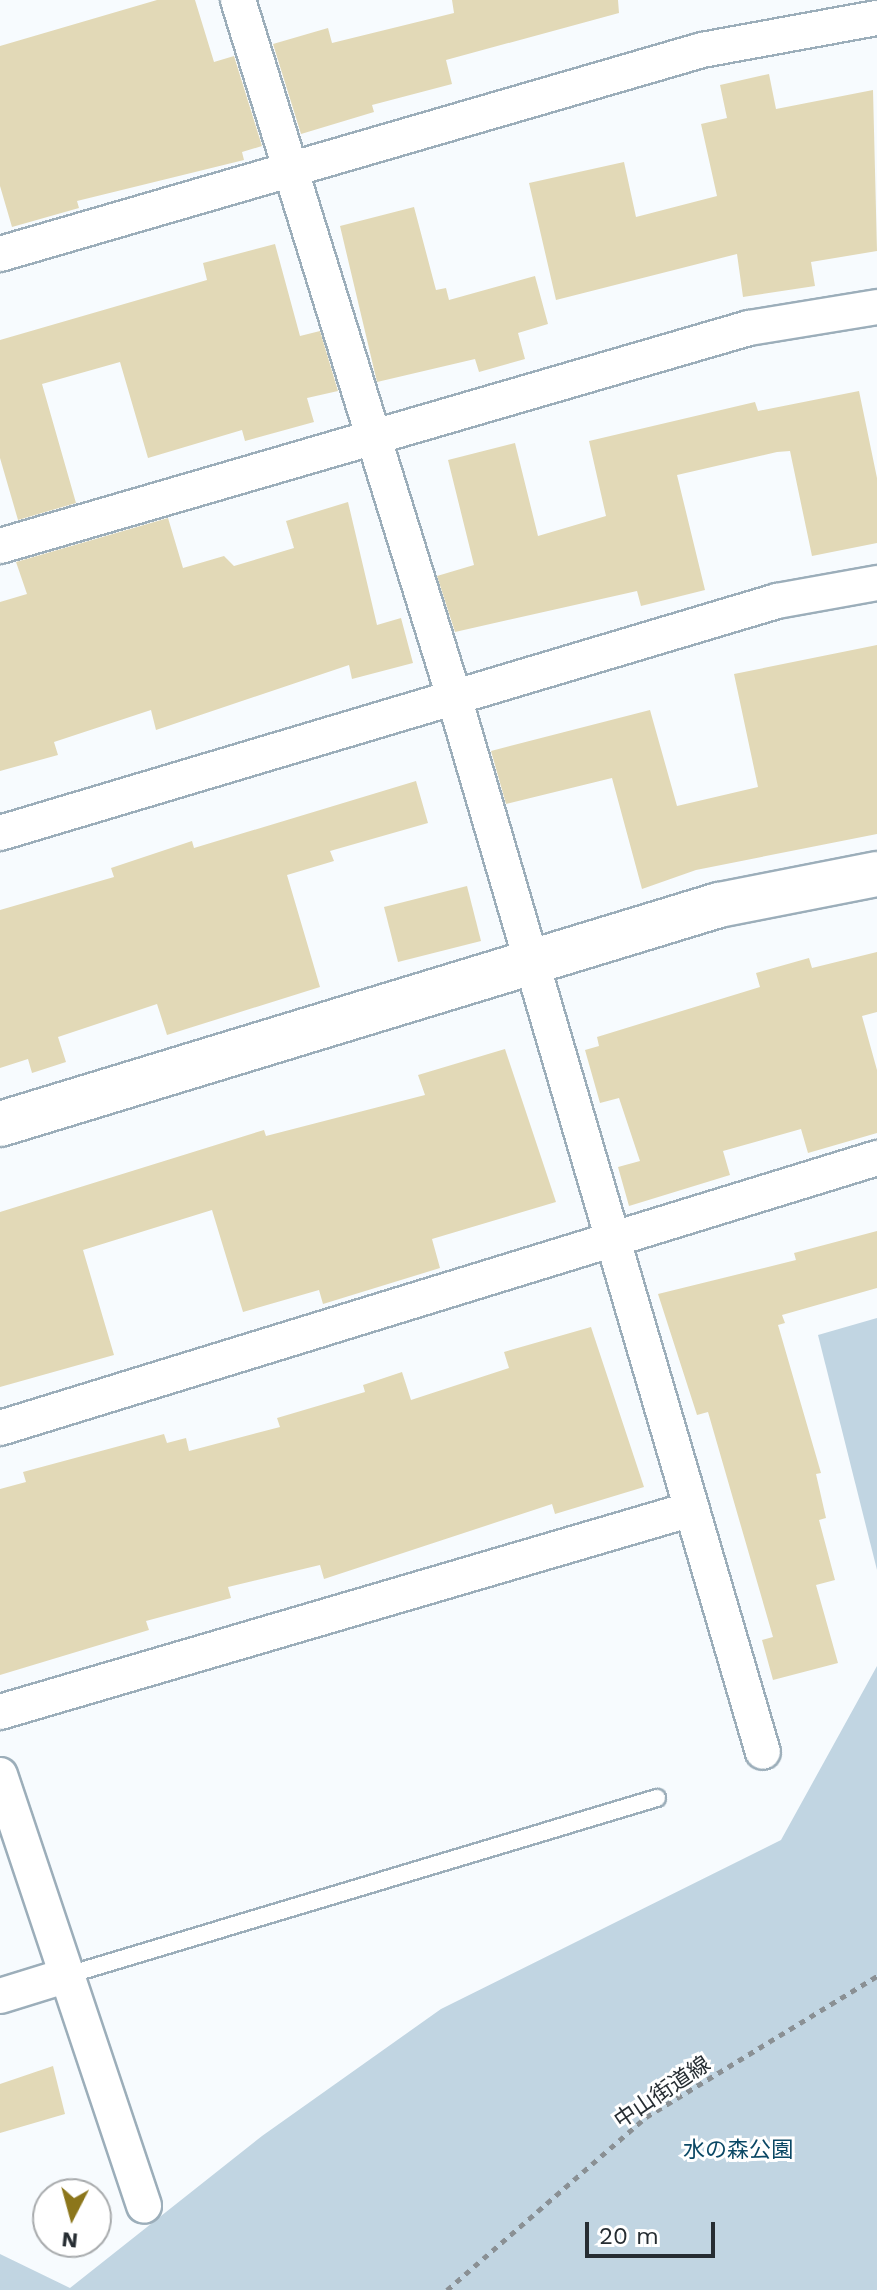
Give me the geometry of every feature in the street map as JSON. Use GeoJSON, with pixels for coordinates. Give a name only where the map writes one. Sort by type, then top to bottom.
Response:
{"type":"FeatureCollection","features":[{"type":"Feature","properties":{"kind":"street"},"geometry":{"type":"LineString","coordinates":[[238,0],[454,697],[763,1752]]}},
{"type":"Feature","properties":{"kind":"street"},"geometry":{"type":"LineString","coordinates":[[0,254],[291,165],[702,50],[877,18]]}},
{"type":"Feature","properties":{"kind":"street"},"geometry":{"type":"LineString","coordinates":[[0,546],[749,328],[877,307]]}},
{"type":"Feature","properties":{"kind":"street"},"geometry":{"type":"LineString","coordinates":[[0,833],[777,601],[877,583]]}},
{"type":"Feature","properties":{"kind":"street"},"geometry":{"type":"LineString","coordinates":[[0,1124],[719,905],[877,874]]}},
{"type":"Feature","properties":{"kind":"street"},"geometry":{"type":"LineString","coordinates":[[0,1428],[614,1242],[877,1158]]}},
{"type":"Feature","properties":{"kind":"street"},"geometry":{"type":"LineString","coordinates":[[0,1712],[692,1509]]}},
{"type":"Feature","properties":{"kind":"street"},"geometry":{"type":"LineString","coordinates":[[0,1775],[144,2206]]}},
{"type":"Feature","properties":{"kind":"street"},"geometry":{"type":"LineString","coordinates":[[0,1996],[68,1975]]}},
{"type":"Feature","properties":{"kind":"lane"},"geometry":{"type":"LineString","coordinates":[[68,1975],[657,1798]]}},
{"type":"Feature","properties":{"kind":"path","name":"中山街道線"},"geometry":{"type":"LineString","coordinates":[[447,2290],[646,2117],[877,1976]]}},
{"type":"Feature","properties":{"kind":"green space"},"geometry":{"type":"Polygon","coordinates":[[[877,1318],[877,1570],[818,1335],[877,1318]]]}},
{"type":"Feature","properties":{"kind":"green space","name":"水の森公園"},"geometry":{"type":"Polygon","coordinates":[[[877,1666],[877,2290],[0,2290],[0,2254],[70,2288],[112,2258],[112,2255],[262,2136],[441,2009],[781,1840],[877,1666]]]}},
{"type":"Feature","properties":{"kind":"building"},"geometry":{"type":"Polygon","coordinates":[[[157,0],[195,0],[214,62],[234,56],[262,146],[242,152],[244,160],[77,201],[79,208],[12,227],[0,186],[0,46],[157,0]]]}},
{"type":"Feature","properties":{"kind":"building"},"geometry":{"type":"Polygon","coordinates":[[[452,0],[618,0],[619,13],[446,60],[452,84],[372,105],[374,112],[301,134],[273,44],[328,28],[332,43],[454,13],[452,0]]]}},
{"type":"Feature","properties":{"kind":"building"},"geometry":{"type":"Polygon","coordinates":[[[769,74],[776,109],[873,90],[877,251],[811,262],[815,286],[743,297],[737,254],[556,300],[529,183],[624,162],[636,217],[717,196],[701,124],[727,118],[720,85],[769,74]]]}},
{"type":"Feature","properties":{"kind":"building"},"geometry":{"type":"Polygon","coordinates":[[[414,207],[436,290],[446,288],[449,300],[535,276],[548,324],[518,333],[525,359],[479,372],[475,359],[377,382],[340,226],[414,207]]]}},
{"type":"Feature","properties":{"kind":"building"},"geometry":{"type":"Polygon","coordinates":[[[275,244],[300,336],[320,331],[338,391],[307,398],[314,422],[245,441],[242,430],[148,458],[120,362],[42,384],[76,503],[18,520],[0,458],[0,340],[207,280],[203,263],[275,244]]]}},
{"type":"Feature","properties":{"kind":"building"},"geometry":{"type":"Polygon","coordinates":[[[859,391],[877,478],[877,543],[812,556],[790,451],[777,452],[677,475],[705,590],[641,606],[637,591],[455,632],[437,576],[474,565],[448,460],[515,443],[538,536],[606,516],[589,441],[755,402],[758,411],[859,391]]]}},
{"type":"Feature","properties":{"kind":"building"},"geometry":{"type":"Polygon","coordinates":[[[348,502],[377,625],[401,618],[413,663],[352,679],[349,665],[156,730],[151,710],[54,742],[58,755],[0,771],[0,602],[27,594],[16,562],[168,518],[183,568],[224,556],[234,566],[294,548],[286,521],[348,502]]]}},
{"type":"Feature","properties":{"kind":"building"},"geometry":{"type":"Polygon","coordinates":[[[877,645],[877,834],[696,870],[642,889],[612,778],[506,804],[491,751],[650,710],[677,806],[758,787],[734,674],[877,645]]]}},
{"type":"Feature","properties":{"kind":"building"},"geometry":{"type":"Polygon","coordinates":[[[416,781],[428,823],[330,851],[334,861],[287,875],[320,987],[167,1035],[157,1004],[58,1037],[66,1062],[32,1073],[28,1059],[0,1068],[0,910],[114,877],[111,868],[192,841],[194,848],[416,781]]]}},
{"type":"Feature","properties":{"kind":"building"},"geometry":{"type":"Polygon","coordinates":[[[467,886],[481,941],[398,962],[384,907],[467,886]]]}},
{"type":"Feature","properties":{"kind":"building"},"geometry":{"type":"Polygon","coordinates":[[[877,952],[877,1012],[862,1016],[877,1070],[877,1133],[808,1153],[801,1129],[723,1151],[730,1175],[629,1206],[618,1167],[640,1161],[619,1098],[600,1103],[585,1050],[599,1046],[597,1037],[760,987],[756,973],[809,958],[812,968],[877,952]]]}},
{"type":"Feature","properties":{"kind":"building"},"geometry":{"type":"Polygon","coordinates":[[[505,1049],[556,1202],[432,1239],[440,1268],[323,1304],[319,1290],[243,1312],[212,1210],[83,1250],[114,1355],[0,1387],[0,1212],[264,1130],[266,1136],[425,1095],[418,1075],[505,1049]]]}},
{"type":"Feature","properties":{"kind":"building"},"geometry":{"type":"Polygon","coordinates":[[[877,1231],[877,1288],[782,1315],[785,1323],[778,1325],[821,1473],[816,1474],[826,1518],[819,1520],[835,1580],[816,1585],[838,1663],[773,1680],[762,1640],[773,1637],[708,1412],[697,1415],[658,1294],[796,1260],[794,1253],[877,1231]]]}},
{"type":"Feature","properties":{"kind":"building"},"geometry":{"type":"Polygon","coordinates":[[[591,1327],[644,1487],[555,1514],[552,1504],[324,1579],[320,1565],[228,1587],[231,1598],[146,1621],[149,1630],[0,1675],[0,1489],[26,1482],[23,1472],[164,1434],[167,1443],[186,1438],[189,1451],[280,1427],[277,1418],[365,1392],[363,1385],[402,1372],[411,1400],[509,1368],[504,1352],[591,1327]]]}},
{"type":"Feature","properties":{"kind":"building"},"geometry":{"type":"Polygon","coordinates":[[[53,2066],[65,2114],[0,2133],[0,2084],[53,2066]]]}}]}
